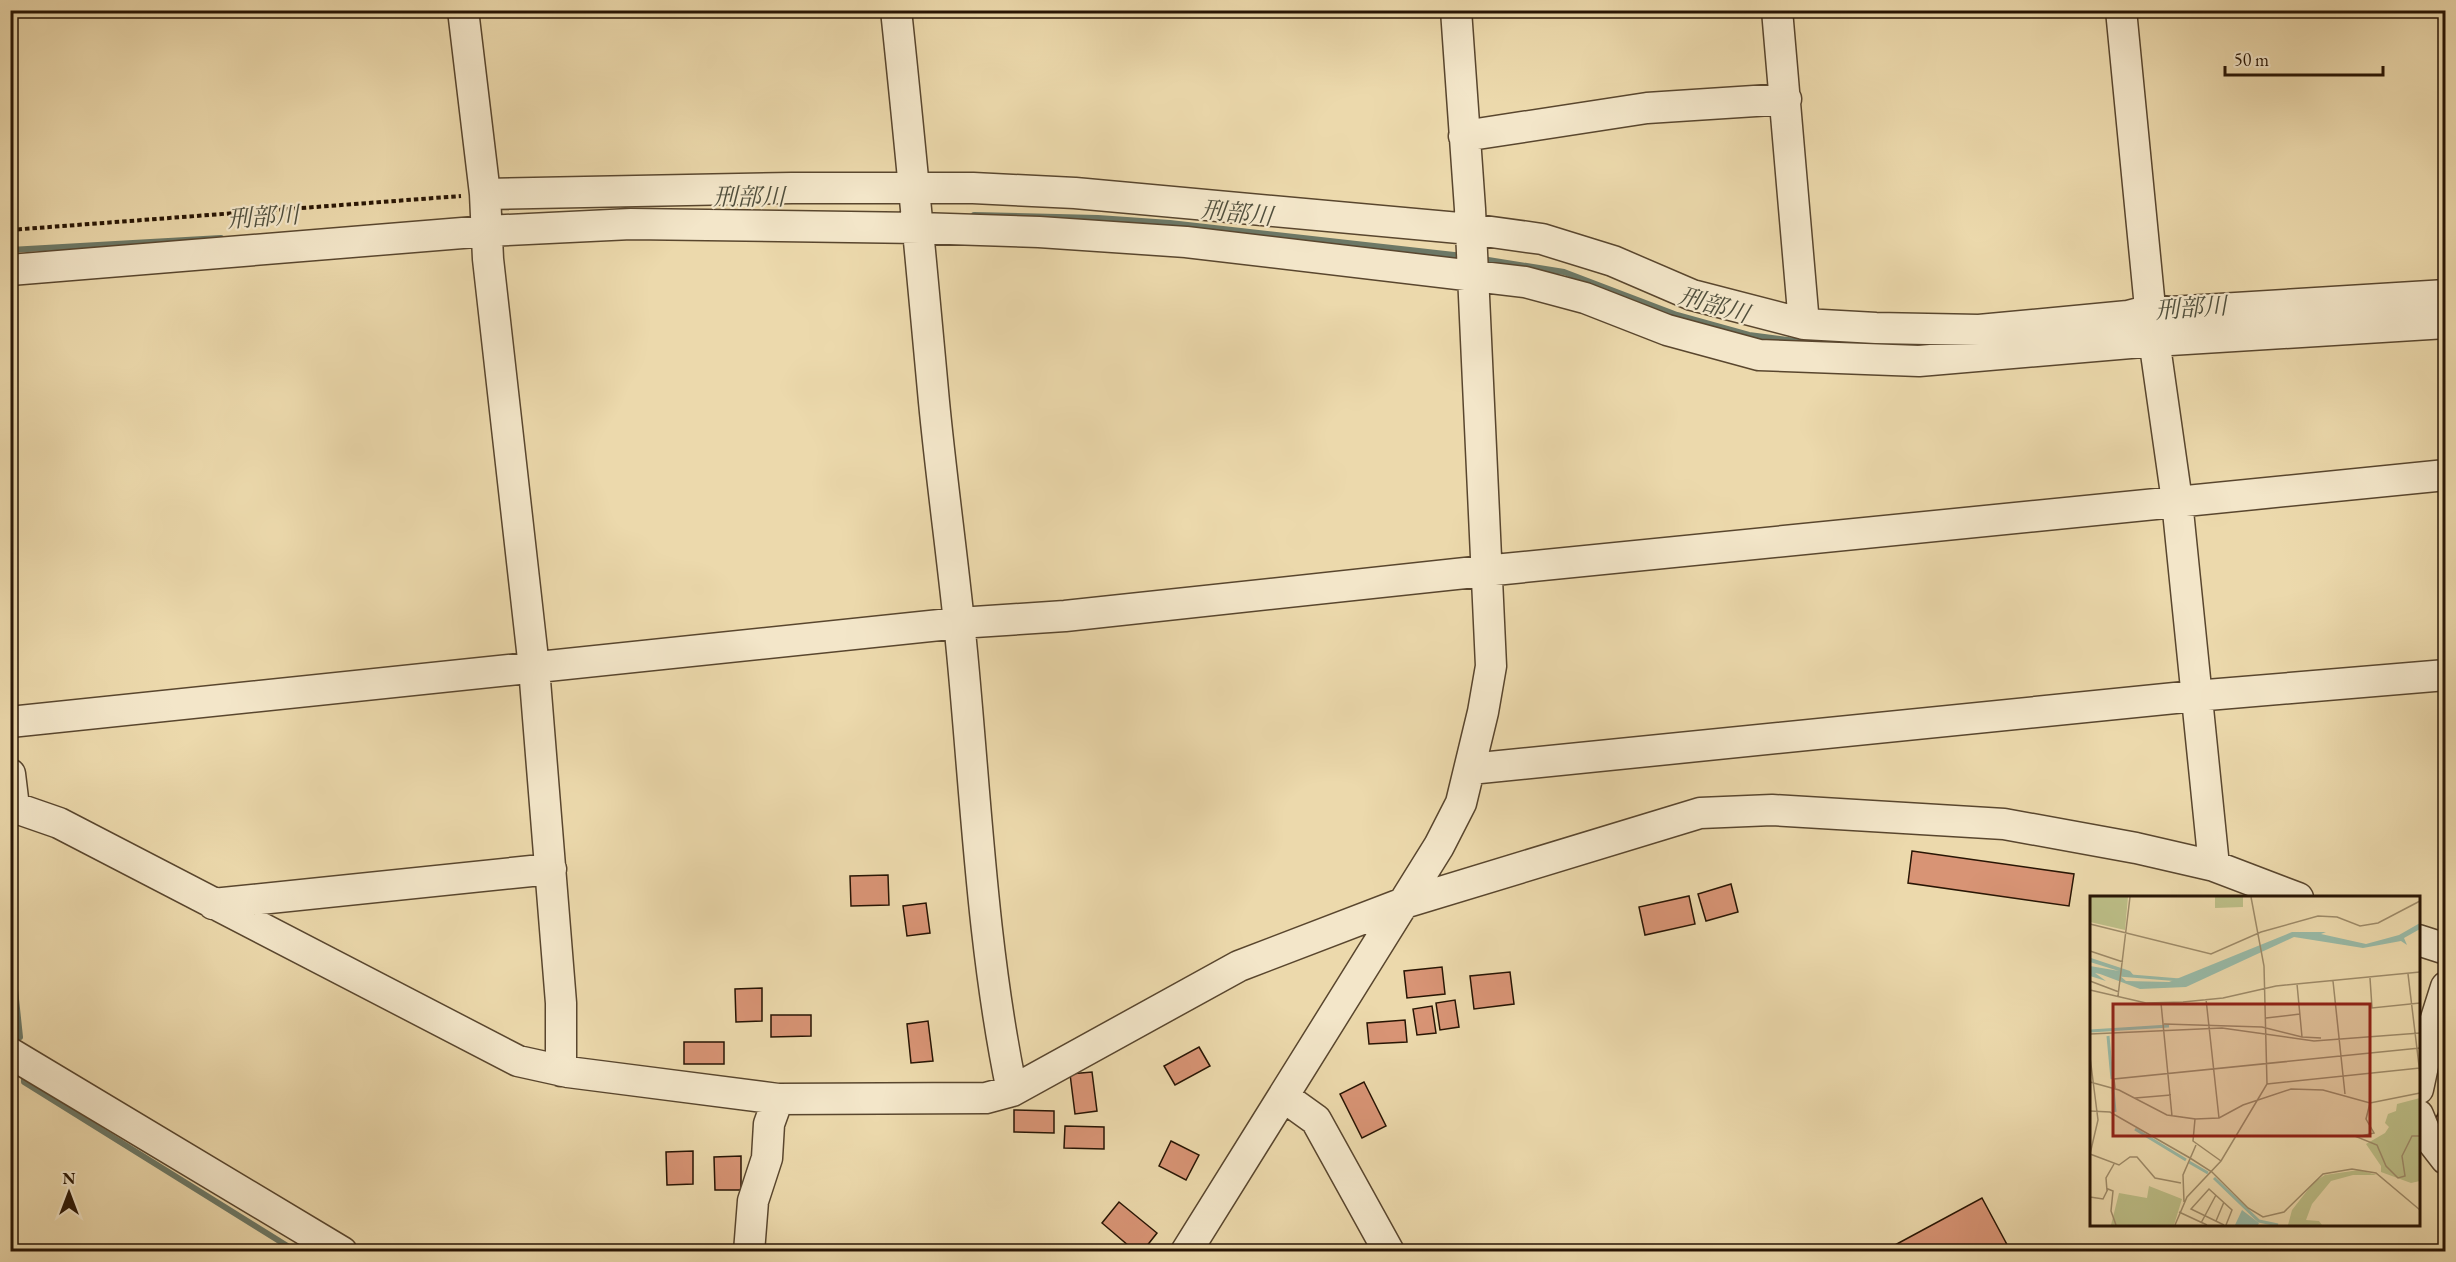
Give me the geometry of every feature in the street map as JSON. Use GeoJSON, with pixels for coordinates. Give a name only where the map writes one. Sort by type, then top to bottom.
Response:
{"type":"FeatureCollection","features":[{"type":"Feature","properties":{"kind":"street"},"geometry":{"type":"LineString","coordinates":[[463,10],[485,194],[490,271],[534,668],[561,1003],[561,1071]]}},
{"type":"Feature","properties":{"kind":"street"},"geometry":{"type":"LineString","coordinates":[[896,10],[934,404],[959,623],[987,932],[999,1030],[1012,1091]]}},
{"type":"Feature","properties":{"kind":"street"},"geometry":{"type":"LineString","coordinates":[[1186,1251],[1439,846],[1461,803],[1470,769],[1491,666],[1470,231],[1456,10]]}},
{"type":"Feature","properties":{"kind":"street"},"geometry":{"type":"LineString","coordinates":[[1777,10],[1804,324]]}},
{"type":"Feature","properties":{"kind":"street"},"geometry":{"type":"LineString","coordinates":[[2121,10],[2152,325],[2177,501],[2214,866]]}},
{"type":"Feature","properties":{"kind":"street"},"geometry":{"type":"LineString","coordinates":[[1464,136],[1647,108],[1786,99]]}},
{"type":"Feature","properties":{"kind":"street"},"geometry":{"type":"LineString","coordinates":[[485,194],[792,188],[1039,232],[1186,242],[1471,272],[1525,282],[1585,298],[1667,330],[1760,355],[1919,361],[2152,325],[2445,322]]}},
{"type":"Feature","properties":{"kind":"street"},"geometry":{"type":"LineString","coordinates":[[10,270],[488,231],[917,209],[973,188],[1075,193],[1542,239],[1613,261],[1692,295],[1804,324],[1979,330],[2128,316],[2152,325]]}},
{"type":"Feature","properties":{"kind":"street"},"geometry":{"type":"LineString","coordinates":[[2152,325],[2170,312],[2445,295]]}},
{"type":"Feature","properties":{"kind":"street"},"geometry":{"type":"LineString","coordinates":[[10,722],[959,623],[1065,616],[1485,571],[2445,475]]}},
{"type":"Feature","properties":{"kind":"street"},"geometry":{"type":"LineString","coordinates":[[1470,769],[2195,696],[2445,675]]}},
{"type":"Feature","properties":{"kind":"street"},"geometry":{"type":"LineString","coordinates":[[10,774],[12,806],[59,823],[508,1056],[561,1071],[778,1099],[986,1098],[1012,1091],[1239,966],[1401,904],[1700,813],[1772,810],[2004,824],[2136,848],[2214,866],[2295,896]]}},
{"type":"Feature","properties":{"kind":"street"},"geometry":{"type":"LineString","coordinates":[[213,904],[551,869]]}},
{"type":"Feature","properties":{"kind":"street"},"geometry":{"type":"LineString","coordinates":[[2420,940],[2445,949]]}},
{"type":"Feature","properties":{"kind":"street"},"geometry":{"type":"LineString","coordinates":[[2420,1080],[2445,987]]}},
{"type":"Feature","properties":{"kind":"street"},"geometry":{"type":"LineString","coordinates":[[10,1053],[342,1251]]}},
{"type":"Feature","properties":{"kind":"street"},"geometry":{"type":"LineString","coordinates":[[1284,1097],[1316,1120],[1389,1251]]}},
{"type":"Feature","properties":{"kind":"street"},"geometry":{"type":"LineString","coordinates":[[749,1251],[753,1201],[767,1158],[768,1124],[778,1099]]}},
{"type":"Feature","properties":{"kind":"street"},"geometry":{"type":"LineString","coordinates":[[2420,1120],[2425,1131],[2445,1159]]}},
{"type":"Feature","properties":{"kind":"path"},"geometry":{"type":"LineString","coordinates":[[10,230],[485,194]]}},
{"type":"Feature","properties":{"kind":"building"},"geometry":{"type":"Polygon","coordinates":[[[1912,851],[2074,874],[2069,906],[1908,883],[1912,851]]]}},
{"type":"Feature","properties":{"kind":"building"},"geometry":{"type":"Polygon","coordinates":[[[888,875],[889,905],[851,906],[850,876],[888,875]]]}},
{"type":"Feature","properties":{"kind":"building"},"geometry":{"type":"Polygon","coordinates":[[[1731,884],[1738,912],[1706,921],[1698,894],[1731,884]]]}},
{"type":"Feature","properties":{"kind":"building"},"geometry":{"type":"Polygon","coordinates":[[[1689,896],[1695,924],[1645,935],[1639,907],[1689,896]]]}},
{"type":"Feature","properties":{"kind":"building"},"geometry":{"type":"Polygon","coordinates":[[[926,903],[930,933],[907,936],[903,906],[926,903]]]}},
{"type":"Feature","properties":{"kind":"building"},"geometry":{"type":"Polygon","coordinates":[[[1442,967],[1445,994],[1407,998],[1404,971],[1442,967]]]}},
{"type":"Feature","properties":{"kind":"building"},"geometry":{"type":"Polygon","coordinates":[[[1510,972],[1514,1004],[1474,1009],[1470,976],[1510,972]]]}},
{"type":"Feature","properties":{"kind":"building"},"geometry":{"type":"Polygon","coordinates":[[[762,988],[762,1021],[736,1022],[735,989],[762,988]]]}},
{"type":"Feature","properties":{"kind":"building"},"geometry":{"type":"Polygon","coordinates":[[[1455,1000],[1459,1027],[1440,1030],[1436,1003],[1455,1000]]]}},
{"type":"Feature","properties":{"kind":"building"},"geometry":{"type":"Polygon","coordinates":[[[1432,1006],[1436,1033],[1417,1035],[1413,1009],[1432,1006]]]}},
{"type":"Feature","properties":{"kind":"building"},"geometry":{"type":"Polygon","coordinates":[[[771,1015],[811,1015],[811,1036],[771,1037],[771,1015]]]}},
{"type":"Feature","properties":{"kind":"building"},"geometry":{"type":"Polygon","coordinates":[[[1405,1020],[1407,1042],[1369,1044],[1367,1023],[1405,1020]]]}},
{"type":"Feature","properties":{"kind":"building"},"geometry":{"type":"Polygon","coordinates":[[[928,1021],[933,1061],[911,1063],[907,1024],[928,1021]]]}},
{"type":"Feature","properties":{"kind":"building"},"geometry":{"type":"Polygon","coordinates":[[[684,1042],[724,1042],[724,1064],[684,1064],[684,1042]]]}},
{"type":"Feature","properties":{"kind":"building"},"geometry":{"type":"Polygon","coordinates":[[[1199,1047],[1210,1066],[1175,1085],[1164,1066],[1199,1047]]]}},
{"type":"Feature","properties":{"kind":"building"},"geometry":{"type":"Polygon","coordinates":[[[1092,1072],[1097,1111],[1075,1114],[1070,1074],[1092,1072]]]}},
{"type":"Feature","properties":{"kind":"building"},"geometry":{"type":"Polygon","coordinates":[[[1364,1082],[1386,1126],[1362,1138],[1340,1094],[1364,1082]]]}},
{"type":"Feature","properties":{"kind":"building"},"geometry":{"type":"Polygon","coordinates":[[[2446,1097],[2446,1125],[2435,1120],[2446,1097]]]}},
{"type":"Feature","properties":{"kind":"building"},"geometry":{"type":"Polygon","coordinates":[[[1014,1110],[1054,1111],[1054,1133],[1014,1132],[1014,1110]]]}},
{"type":"Feature","properties":{"kind":"building"},"geometry":{"type":"Polygon","coordinates":[[[1065,1126],[1104,1127],[1104,1149],[1064,1148],[1065,1126]]]}},
{"type":"Feature","properties":{"kind":"building"},"geometry":{"type":"Polygon","coordinates":[[[1171,1141],[1199,1155],[1186,1180],[1159,1166],[1171,1141]]]}},
{"type":"Feature","properties":{"kind":"building"},"geometry":{"type":"Polygon","coordinates":[[[693,1151],[693,1184],[667,1185],[666,1152],[693,1151]]]}},
{"type":"Feature","properties":{"kind":"building"},"geometry":{"type":"Polygon","coordinates":[[[741,1156],[741,1190],[715,1190],[714,1157],[741,1156]]]}},
{"type":"Feature","properties":{"kind":"building"},"geometry":{"type":"Polygon","coordinates":[[[1982,1198],[2011,1252],[1882,1252],[1982,1198]]]}},
{"type":"Feature","properties":{"kind":"building"},"geometry":{"type":"Polygon","coordinates":[[[1119,1202],[1157,1233],[1142,1252],[1136,1252],[1102,1223],[1119,1202]]]}},
{"type":"Feature","properties":{"kind":"waterway","name":"刑部川"},"geometry":{"type":"LineString","coordinates":[[974,215],[1098,218],[1170,223],[1463,256]]}},
{"type":"Feature","properties":{"kind":"waterway","name":"刑部川"},"geometry":{"type":"LineString","coordinates":[[10,250],[221,238]]}},
{"type":"Feature","properties":{"kind":"waterway","name":"刑部川"},"geometry":{"type":"LineString","coordinates":[[1482,259],[1564,272],[1677,315],[1749,335],[1804,342]]}},
{"type":"Feature","properties":{"kind":"waterway","name":"刑部川"},"geometry":{"type":"LineString","coordinates":[[1865,345],[1909,343]]}},
{"type":"Feature","properties":{"kind":"waterway"},"geometry":{"type":"LineString","coordinates":[[10,942],[20,1037]]}},
{"type":"Feature","properties":{"kind":"waterway"},"geometry":{"type":"LineString","coordinates":[[24,1079],[24,1082],[297,1252]]}}]}
